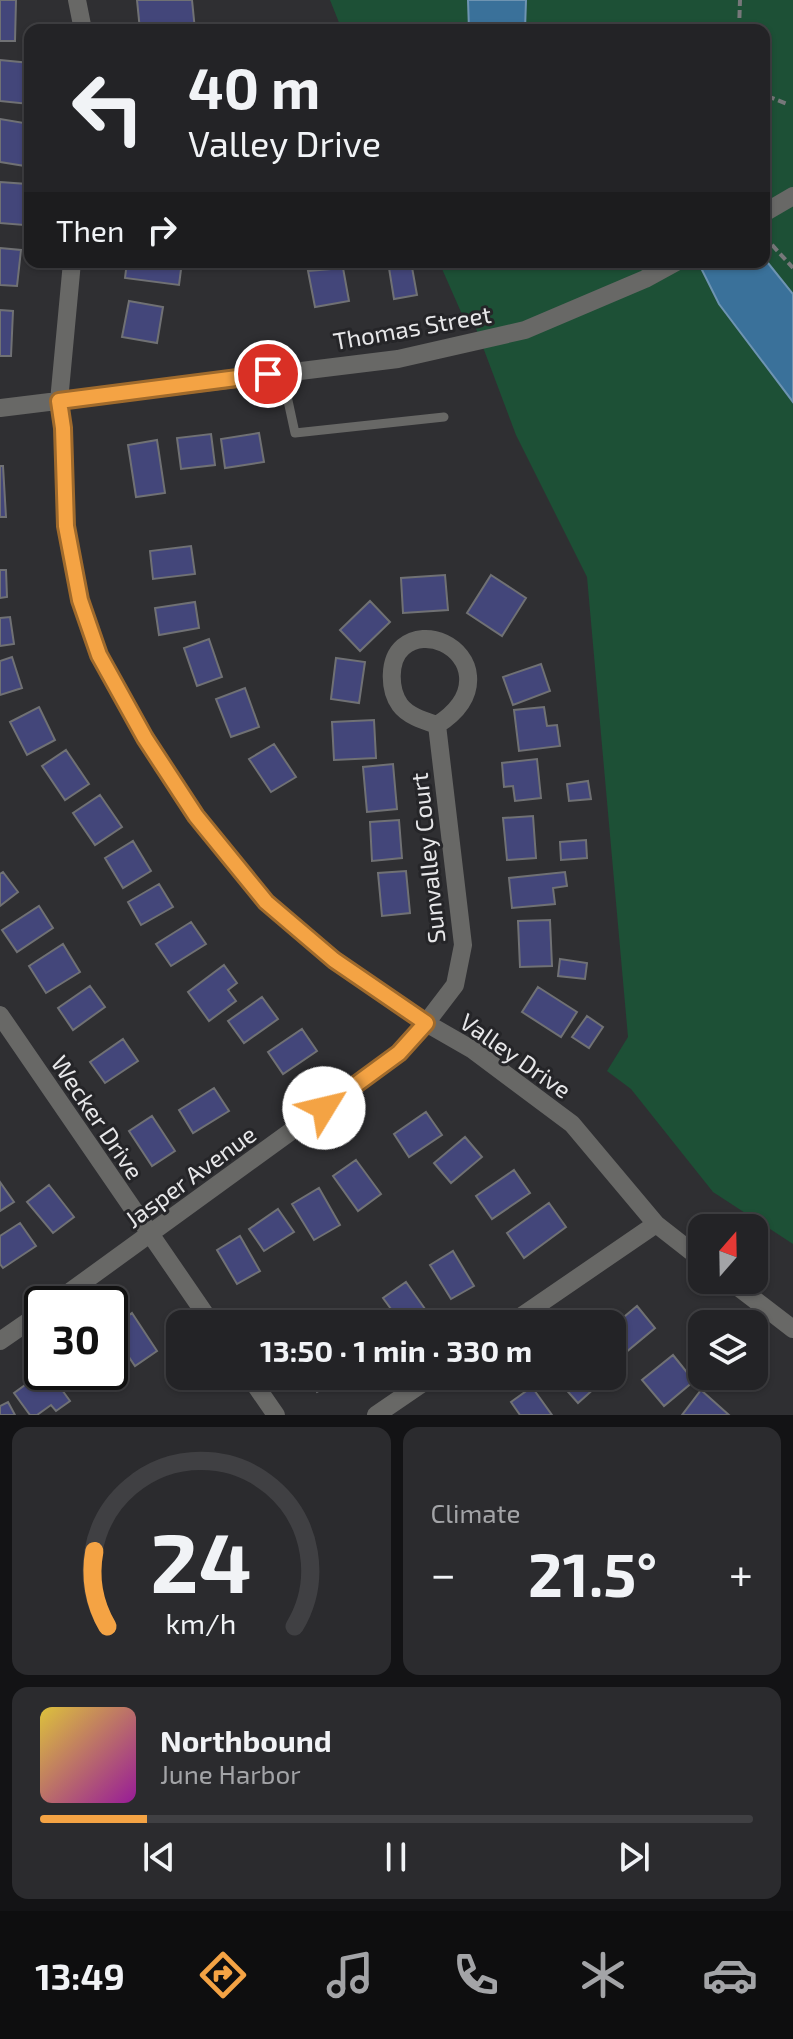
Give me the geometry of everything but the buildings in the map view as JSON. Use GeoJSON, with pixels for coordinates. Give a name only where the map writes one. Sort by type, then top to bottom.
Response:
{"type":"FeatureCollection","features":[{"type":"Feature","properties":{"kind":"street"},"geometry":{"type":"LineString","coordinates":[[77,0],[82,24]]}},
{"type":"Feature","properties":{"kind":"street"},"geometry":{"type":"LineString","coordinates":[[770,210],[788,199]]}},
{"type":"Feature","properties":{"kind":"street","name":"Valley Drive"},"geometry":{"type":"LineString","coordinates":[[71,268],[59,401],[63,428],[66,526],[80,600],[99,655],[145,738],[196,816],[266,902],[334,960],[426,1023],[473,1050],[572,1124],[656,1224],[688,1249]]}},
{"type":"Feature","properties":{"kind":"street","name":"Thomas Street"},"geometry":{"type":"LineString","coordinates":[[0,408],[398,359],[525,330],[665,268]]}},
{"type":"Feature","properties":{"kind":"street"},"geometry":{"type":"LineString","coordinates":[[423,639],[445,643],[458,651],[467,666],[469,681],[464,698],[454,714],[437,725],[417,718],[400,705],[393,685],[392,665],[403,647],[423,639]]}},
{"type":"Feature","properties":{"kind":"street","name":"Sunvalley Court"},"geometry":{"type":"LineString","coordinates":[[426,1023],[455,985],[463,945],[437,725]]}},
{"type":"Feature","properties":{"kind":"street","name":"Wecker Drive"},"geometry":{"type":"LineString","coordinates":[[0,1015],[202,1310]]}},
{"type":"Feature","properties":{"kind":"street","name":"Jasper Avenue"},"geometry":{"type":"LineString","coordinates":[[78,1286],[399,1053],[426,1023]]}},
{"type":"Feature","properties":{"kind":"street"},"geometry":{"type":"LineString","coordinates":[[530,1310],[656,1224]]}},
{"type":"Feature","properties":{"kind":"street"},"geometry":{"type":"LineString","coordinates":[[747,1294],[793,1329]]}},
{"type":"Feature","properties":{"kind":"street"},"geometry":{"type":"LineString","coordinates":[[0,1341],[24,1324]]}},
{"type":"Feature","properties":{"kind":"street"},"geometry":{"type":"LineString","coordinates":[[259,1390],[276,1415]]}},
{"type":"Feature","properties":{"kind":"street"},"geometry":{"type":"LineString","coordinates":[[376,1415],[413,1390]]}},
{"type":"Feature","properties":{"kind":"lane"},"geometry":{"type":"LineString","coordinates":[[282,373],[295,433],[444,417]]}},
{"type":"Feature","properties":{"kind":"path"},"geometry":{"type":"LineString","coordinates":[[739,24],[740,0]]}},
{"type":"Feature","properties":{"kind":"path"},"geometry":{"type":"LineString","coordinates":[[770,97],[787,104]]}},
{"type":"Feature","properties":{"kind":"path"},"geometry":{"type":"LineString","coordinates":[[770,243],[793,268]]}},
{"type":"Feature","properties":{"kind":"green space"},"geometry":{"type":"Polygon","coordinates":[[[330,0],[793,0],[793,294],[770,265],[770,24],[340,24],[330,0]]]}},
{"type":"Feature","properties":{"kind":"green space"},"geometry":{"type":"Polygon","coordinates":[[[442,268],[701,268],[719,304],[793,402],[793,1244],[768,1228],[768,1214],[747,1214],[713,1192],[631,1089],[607,1071],[628,1037],[587,577],[516,435],[475,326],[468,328],[442,268]]]}},
{"type":"Feature","properties":{"kind":"water"},"geometry":{"type":"Polygon","coordinates":[[[468,0],[526,0],[525,24],[469,24],[468,0]]]}},
{"type":"Feature","properties":{"kind":"water"},"geometry":{"type":"Polygon","coordinates":[[[770,265],[793,294],[793,402],[719,304],[701,268],[770,268],[770,265]]]}},
{"type":"Feature","properties":{"kind":"route"},"geometry":{"type":"LineString","coordinates":[[268,374],[59,401],[63,428],[66,526],[80,600],[99,655],[145,738],[196,816],[266,902],[334,960],[426,1023],[399,1053],[324,1108]]}}]}
